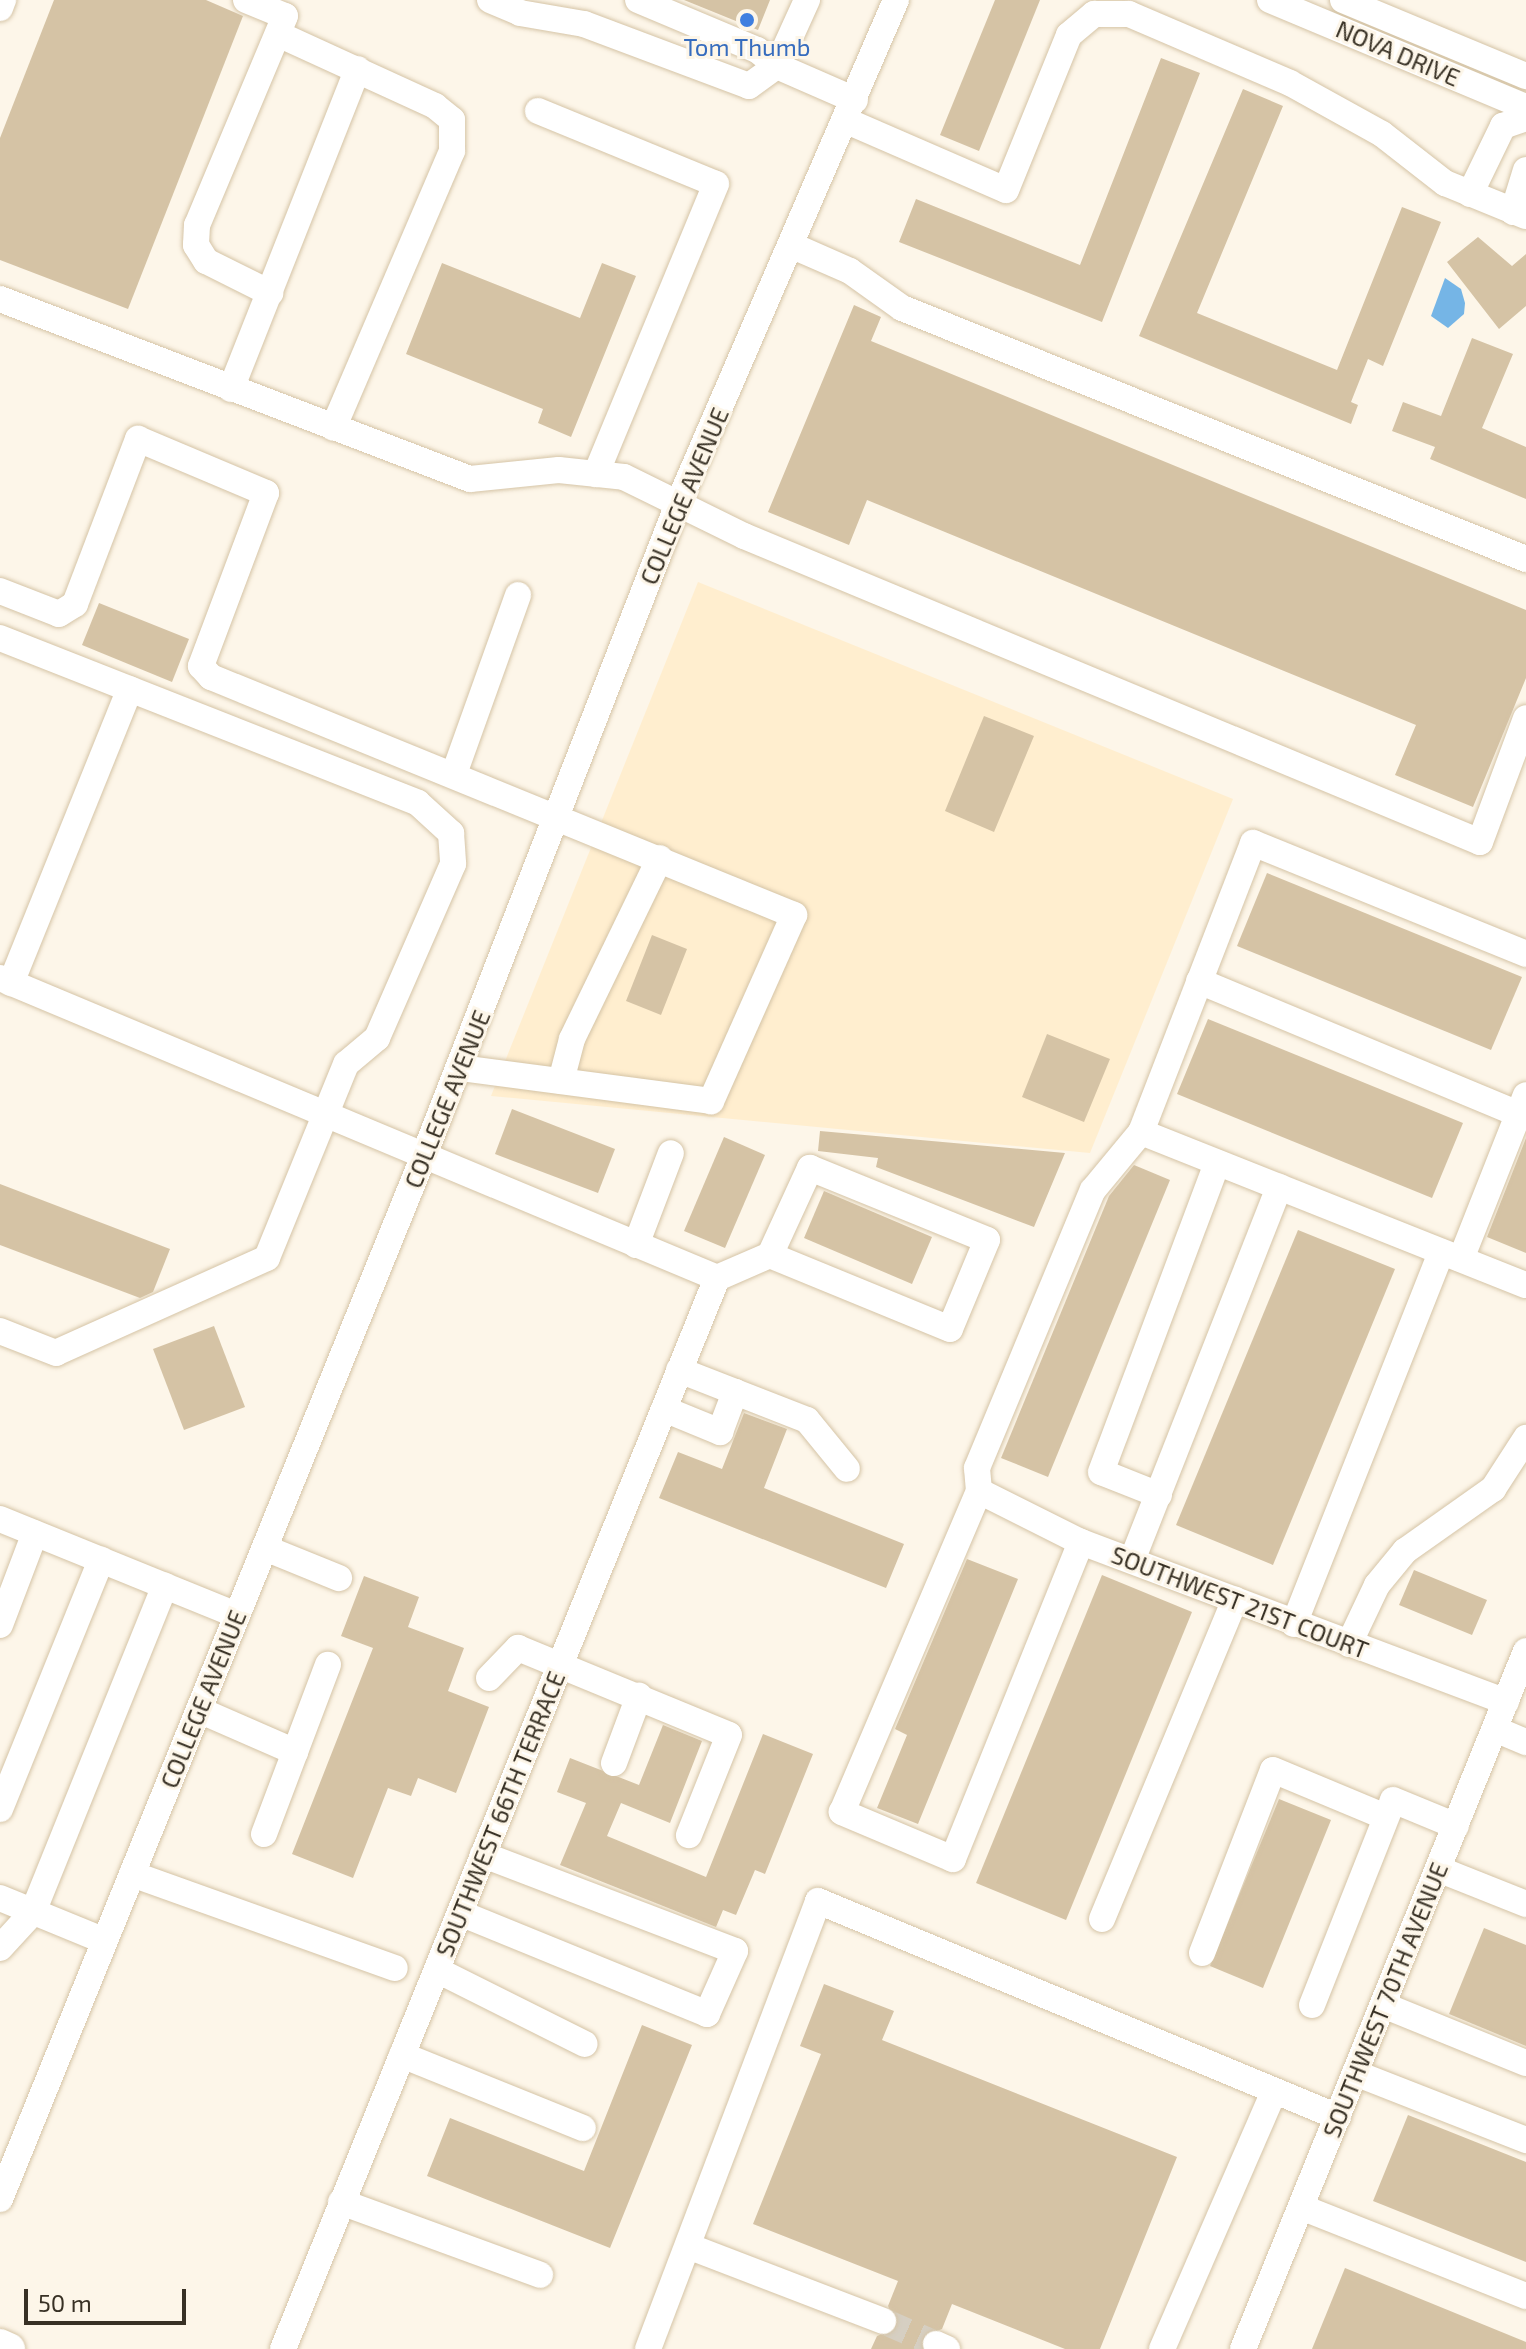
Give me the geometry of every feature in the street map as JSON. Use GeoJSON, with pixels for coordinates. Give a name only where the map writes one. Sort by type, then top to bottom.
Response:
{"type":"FeatureCollection","features":[{"type":"Feature","properties":{"kind":"main road"},"geometry":{"type":"LineString","coordinates":[[0,2345],[9,2349]]}},
{"type":"Feature","properties":{"kind":"street"},"geometry":{"type":"LineString","coordinates":[[0,8],[3,0]]}},
{"type":"Feature","properties":{"kind":"street"},"geometry":{"type":"LineString","coordinates":[[246,0],[285,16],[197,225],[196,245],[206,261],[270,293]]}},
{"type":"Feature","properties":{"kind":"street"},"geometry":{"type":"LineString","coordinates":[[490,0],[520,13],[584,24],[749,86],[777,66],[807,0]]}},
{"type":"Feature","properties":{"kind":"street","name":"COLLEGE AVENUE"},"geometry":{"type":"LineString","coordinates":[[0,2199],[459,1068],[678,504],[793,246],[896,0]]}},
{"type":"Feature","properties":{"kind":"street","name":"NOVA DRIVE"},"geometry":{"type":"LineString","coordinates":[[1270,0],[1526,107]]}},
{"type":"Feature","properties":{"kind":"street"},"geometry":{"type":"LineString","coordinates":[[654,3],[757,50],[777,66],[851,111],[1006,190],[1069,35],[1094,14],[1129,14],[1290,83],[1382,134],[1445,183],[1519,214],[1526,170]]}},
{"type":"Feature","properties":{"kind":"street","name":"NOVA DRIVE"},"geometry":{"type":"LineString","coordinates":[[1358,3],[1526,76]]}},
{"type":"Feature","properties":{"kind":"street"},"geometry":{"type":"LineString","coordinates":[[278,34],[435,106],[452,120],[454,138],[333,428]]}},
{"type":"Feature","properties":{"kind":"street"},"geometry":{"type":"LineString","coordinates":[[231,389],[358,69]]}},
{"type":"Feature","properties":{"kind":"street"},"geometry":{"type":"LineString","coordinates":[[538,111],[716,184],[596,474]]}},
{"type":"Feature","properties":{"kind":"street"},"geometry":{"type":"LineString","coordinates":[[1470,194],[1503,126],[1526,118]]}},
{"type":"Feature","properties":{"kind":"street"},"geometry":{"type":"LineString","coordinates":[[793,246],[850,271],[902,308],[1526,559]]}},
{"type":"Feature","properties":{"kind":"street"},"geometry":{"type":"LineString","coordinates":[[0,299],[470,479],[559,470],[624,477],[678,504],[1480,842],[1526,718]]}},
{"type":"Feature","properties":{"kind":"street"},"geometry":{"type":"LineString","coordinates":[[0,591],[59,614],[75,604],[138,439],[266,493],[201,666],[211,677],[558,815],[794,915],[711,1101],[459,1068]]}},
{"type":"Feature","properties":{"kind":"street"},"geometry":{"type":"LineString","coordinates":[[454,774],[518,595]]}},
{"type":"Feature","properties":{"kind":"street"},"geometry":{"type":"LineString","coordinates":[[0,638],[418,803],[451,833],[453,864],[377,1038],[346,1064],[267,1258],[56,1353],[0,1331]]}},
{"type":"Feature","properties":{"kind":"street"},"geometry":{"type":"LineString","coordinates":[[130,689],[4,983],[717,1278],[770,1255],[810,1168],[987,1240],[950,1329],[770,1255]]}},
{"type":"Feature","properties":{"kind":"street"},"geometry":{"type":"LineString","coordinates":[[1081,1542],[953,1859],[842,1812],[979,1491],[977,1468],[1093,1190],[1141,1132],[1253,843],[1526,954]]}},
{"type":"Feature","properties":{"kind":"street"},"geometry":{"type":"LineString","coordinates":[[561,1081],[572,1039],[660,858]]}},
{"type":"Feature","properties":{"kind":"street"},"geometry":{"type":"LineString","coordinates":[[1199,981],[1522,1105],[1451,1256],[1294,1624]]}},
{"type":"Feature","properties":{"kind":"street"},"geometry":{"type":"LineString","coordinates":[[1141,1132],[1526,1285]]}},
{"type":"Feature","properties":{"kind":"street"},"geometry":{"type":"LineString","coordinates":[[636,1245],[671,1153]]}},
{"type":"Feature","properties":{"kind":"street"},"geometry":{"type":"LineString","coordinates":[[1159,1495],[1101,1472],[1217,1163]]}},
{"type":"Feature","properties":{"kind":"street"},"geometry":{"type":"LineString","coordinates":[[1133,1558],[1279,1187]]}},
{"type":"Feature","properties":{"kind":"street","name":"SOUTHWEST 66TH TERRACE"},"geometry":{"type":"LineString","coordinates":[[283,2349],[717,1278]]}},
{"type":"Feature","properties":{"kind":"street"},"geometry":{"type":"LineString","coordinates":[[679,1370],[807,1420],[847,1469]]}},
{"type":"Feature","properties":{"kind":"street"},"geometry":{"type":"LineString","coordinates":[[664,1409],[720,1432],[735,1392]]}},
{"type":"Feature","properties":{"kind":"street"},"geometry":{"type":"LineString","coordinates":[[1349,1644],[1377,1585],[1405,1551],[1493,1489],[1526,1438]]}},
{"type":"Feature","properties":{"kind":"street","name":"SOUTHWEST 21ST COURT"},"geometry":{"type":"LineString","coordinates":[[979,1491],[1081,1542],[1133,1558],[1294,1624],[1506,1702]]}},
{"type":"Feature","properties":{"kind":"street"},"geometry":{"type":"LineString","coordinates":[[0,1519],[237,1615]]}},
{"type":"Feature","properties":{"kind":"street"},"geometry":{"type":"LineString","coordinates":[[0,1625],[35,1533]]}},
{"type":"Feature","properties":{"kind":"street"},"geometry":{"type":"LineString","coordinates":[[265,1548],[339,1578]]}},
{"type":"Feature","properties":{"kind":"street"},"geometry":{"type":"LineString","coordinates":[[0,1809],[101,1560]]}},
{"type":"Feature","properties":{"kind":"street"},"geometry":{"type":"LineString","coordinates":[[0,1948],[33,1912],[165,1586]]}},
{"type":"Feature","properties":{"kind":"street"},"geometry":{"type":"LineString","coordinates":[[1102,1919],[1235,1600]]}},
{"type":"Feature","properties":{"kind":"street"},"geometry":{"type":"LineString","coordinates":[[489,1678],[518,1648],[561,1662],[729,1735],[689,1835]]}},
{"type":"Feature","properties":{"kind":"street","name":"SOUTHWEST 70TH AVENUE"},"geometry":{"type":"LineString","coordinates":[[1243,2349],[1526,1651]]}},
{"type":"Feature","properties":{"kind":"street"},"geometry":{"type":"LineString","coordinates":[[264,1834],[328,1665]]}},
{"type":"Feature","properties":{"kind":"street"},"geometry":{"type":"LineString","coordinates":[[614,1763],[639,1696]]}},
{"type":"Feature","properties":{"kind":"street"},"geometry":{"type":"LineString","coordinates":[[199,1710],[295,1752]]}},
{"type":"Feature","properties":{"kind":"street"},"geometry":{"type":"LineString","coordinates":[[1495,1729],[1526,1742]]}},
{"type":"Feature","properties":{"kind":"street"},"geometry":{"type":"LineString","coordinates":[[1202,1953],[1273,1770],[1386,1817]]}},
{"type":"Feature","properties":{"kind":"street"},"geometry":{"type":"LineString","coordinates":[[1312,2005],[1393,1800],[1456,1826]]}},
{"type":"Feature","properties":{"kind":"street"},"geometry":{"type":"LineString","coordinates":[[460,1913],[707,2014],[735,1951],[483,1855]]}},
{"type":"Feature","properties":{"kind":"street"},"geometry":{"type":"LineString","coordinates":[[1438,1869],[1526,1904]]}},
{"type":"Feature","properties":{"kind":"street"},"geometry":{"type":"LineString","coordinates":[[132,1874],[395,1968]]}},
{"type":"Feature","properties":{"kind":"street"},"geometry":{"type":"LineString","coordinates":[[0,1898],[105,1941]]}},
{"type":"Feature","properties":{"kind":"street"},"geometry":{"type":"LineString","coordinates":[[648,2349],[818,1901],[1338,2117]]}},
{"type":"Feature","properties":{"kind":"street"},"geometry":{"type":"LineString","coordinates":[[437,1970],[585,2044]]}},
{"type":"Feature","properties":{"kind":"street"},"geometry":{"type":"LineString","coordinates":[[1383,2005],[1526,2063]]}},
{"type":"Feature","properties":{"kind":"street"},"geometry":{"type":"LineString","coordinates":[[402,2055],[583,2128]]}},
{"type":"Feature","properties":{"kind":"street"},"geometry":{"type":"LineString","coordinates":[[1355,2073],[1526,2140]]}},
{"type":"Feature","properties":{"kind":"street"},"geometry":{"type":"LineString","coordinates":[[1162,2349],[1274,2091]]}},
{"type":"Feature","properties":{"kind":"street"},"geometry":{"type":"LineString","coordinates":[[341,2202],[540,2275]]}},
{"type":"Feature","properties":{"kind":"street"},"geometry":{"type":"LineString","coordinates":[[1301,2207],[1526,2296]]}},
{"type":"Feature","properties":{"kind":"street"},"geometry":{"type":"LineString","coordinates":[[688,2246],[883,2321]]}},
{"type":"Feature","properties":{"kind":"shaded area"},"geometry":{"type":"Polygon","coordinates":[[[698,582],[1233,799],[1090,1153],[491,1096],[698,582]]]}},
{"type":"Feature","properties":{"kind":"water"},"geometry":{"type":"Polygon","coordinates":[[[1445,278],[1461,289],[1465,303],[1464,314],[1448,328],[1431,316],[1445,278]]]}},
{"type":"Feature","properties":{"kind":"building"},"geometry":{"type":"Polygon","coordinates":[[[54,0],[206,0],[243,16],[128,309],[0,260],[0,138],[54,0]]]}},
{"type":"Feature","properties":{"kind":"building","name":"Tom Thumb"},"geometry":{"type":"Polygon","coordinates":[[[684,0],[770,0],[758,30],[684,0]]]}},
{"type":"Feature","properties":{"kind":"building"},"geometry":{"type":"Polygon","coordinates":[[[995,0],[1040,0],[979,151],[940,135],[995,0]]]}},
{"type":"Feature","properties":{"kind":"building"},"geometry":{"type":"Polygon","coordinates":[[[1161,58],[1200,73],[1102,322],[899,242],[916,199],[1080,265],[1161,58]]]}},
{"type":"Feature","properties":{"kind":"building"},"geometry":{"type":"Polygon","coordinates":[[[1243,89],[1283,106],[1197,313],[1337,370],[1402,207],[1441,222],[1383,366],[1368,359],[1351,402],[1358,405],[1351,424],[1139,336],[1243,89]]]}},
{"type":"Feature","properties":{"kind":"building"},"geometry":{"type":"Polygon","coordinates":[[[1478,237],[1512,266],[1526,254],[1526,306],[1499,329],[1447,262],[1478,237]]]}},
{"type":"Feature","properties":{"kind":"building"},"geometry":{"type":"Polygon","coordinates":[[[442,263],[580,318],[602,263],[636,276],[571,437],[538,423],[543,409],[406,354],[442,263]]]}},
{"type":"Feature","properties":{"kind":"building"},"geometry":{"type":"Polygon","coordinates":[[[854,305],[881,317],[871,341],[1526,610],[1526,678],[1473,807],[1395,775],[1416,725],[867,500],[849,545],[768,512],[854,305]]]}},
{"type":"Feature","properties":{"kind":"building"},"geometry":{"type":"Polygon","coordinates":[[[1472,338],[1513,354],[1482,428],[1526,447],[1526,499],[1430,459],[1435,447],[1392,431],[1403,402],[1441,416],[1472,338]]]}},
{"type":"Feature","properties":{"kind":"building"},"geometry":{"type":"Polygon","coordinates":[[[99,603],[189,639],[172,682],[82,645],[99,603]]]}},
{"type":"Feature","properties":{"kind":"building"},"geometry":{"type":"Polygon","coordinates":[[[984,716],[1034,736],[994,832],[945,811],[984,716]]]}},
{"type":"Feature","properties":{"kind":"building"},"geometry":{"type":"Polygon","coordinates":[[[1267,873],[1522,977],[1491,1050],[1237,946],[1267,873]]]}},
{"type":"Feature","properties":{"kind":"building"},"geometry":{"type":"Polygon","coordinates":[[[652,935],[687,949],[661,1015],[626,1001],[652,935]]]}},
{"type":"Feature","properties":{"kind":"building"},"geometry":{"type":"Polygon","coordinates":[[[1208,1019],[1463,1123],[1432,1198],[1177,1094],[1208,1019]]]}},
{"type":"Feature","properties":{"kind":"building"},"geometry":{"type":"Polygon","coordinates":[[[1047,1034],[1110,1059],[1084,1122],[1022,1097],[1047,1034]]]}},
{"type":"Feature","properties":{"kind":"building"},"geometry":{"type":"Polygon","coordinates":[[[512,1109],[615,1149],[598,1193],[495,1154],[512,1109]]]}},
{"type":"Feature","properties":{"kind":"building"},"geometry":{"type":"Polygon","coordinates":[[[820,1131],[1065,1153],[1034,1227],[876,1167],[878,1158],[818,1151],[820,1131]]]}},
{"type":"Feature","properties":{"kind":"building"},"geometry":{"type":"Polygon","coordinates":[[[724,1137],[765,1155],[725,1248],[684,1231],[724,1137]]]}},
{"type":"Feature","properties":{"kind":"building"},"geometry":{"type":"Polygon","coordinates":[[[1526,1138],[1526,1253],[1487,1237],[1526,1138]]]}},
{"type":"Feature","properties":{"kind":"building"},"geometry":{"type":"Polygon","coordinates":[[[1134,1165],[1170,1180],[1048,1477],[1001,1458],[1109,1196],[1134,1165]]]}},
{"type":"Feature","properties":{"kind":"building"},"geometry":{"type":"Polygon","coordinates":[[[0,1184],[170,1249],[153,1292],[140,1298],[0,1245],[0,1184]]]}},
{"type":"Feature","properties":{"kind":"building"},"geometry":{"type":"Polygon","coordinates":[[[824,1191],[932,1237],[912,1284],[804,1238],[824,1191]]]}},
{"type":"Feature","properties":{"kind":"building"},"geometry":{"type":"Polygon","coordinates":[[[1298,1230],[1395,1269],[1273,1565],[1176,1525],[1298,1230]]]}},
{"type":"Feature","properties":{"kind":"building"},"geometry":{"type":"Polygon","coordinates":[[[214,1326],[245,1407],[184,1430],[153,1349],[214,1326]]]}},
{"type":"Feature","properties":{"kind":"building"},"geometry":{"type":"Polygon","coordinates":[[[744,1413],[787,1429],[764,1488],[904,1544],[886,1588],[659,1498],[678,1452],[722,1469],[744,1413]]]}},
{"type":"Feature","properties":{"kind":"building"},"geometry":{"type":"Polygon","coordinates":[[[967,1559],[1018,1579],[918,1824],[877,1808],[907,1735],[895,1729],[967,1559]]]}},
{"type":"Feature","properties":{"kind":"building"},"geometry":{"type":"Polygon","coordinates":[[[1414,1570],[1487,1600],[1472,1635],[1399,1605],[1414,1570]]]}},
{"type":"Feature","properties":{"kind":"building"},"geometry":{"type":"Polygon","coordinates":[[[1102,1575],[1192,1612],[1066,1920],[976,1883],[1102,1575]]]}},
{"type":"Feature","properties":{"kind":"building"},"geometry":{"type":"Polygon","coordinates":[[[364,1576],[419,1597],[408,1627],[464,1648],[448,1691],[489,1707],[456,1793],[418,1778],[411,1796],[388,1788],[353,1878],[292,1854],[373,1648],[341,1636],[364,1576]]]}},
{"type":"Feature","properties":{"kind":"building"},"geometry":{"type":"Polygon","coordinates":[[[663,1725],[702,1741],[670,1823],[621,1803],[607,1836],[706,1877],[763,1734],[813,1754],[765,1874],[755,1870],[736,1915],[723,1910],[716,1927],[560,1865],[586,1803],[557,1792],[570,1758],[639,1785],[663,1725]]]}},
{"type":"Feature","properties":{"kind":"building"},"geometry":{"type":"Polygon","coordinates":[[[1279,1799],[1331,1820],[1263,1988],[1210,1966],[1279,1799]]]}},
{"type":"Feature","properties":{"kind":"building"},"geometry":{"type":"Polygon","coordinates":[[[1484,1928],[1526,1945],[1526,2046],[1449,2014],[1484,1928]]]}},
{"type":"Feature","properties":{"kind":"building"},"geometry":{"type":"Polygon","coordinates":[[[824,1984],[894,2011],[882,2040],[1177,2157],[1100,2349],[1065,2349],[952,2304],[942,2329],[922,2337],[921,2349],[871,2349],[877,2336],[898,2327],[888,2306],[898,2281],[753,2224],[821,2054],[800,2046],[824,1984]]]}},
{"type":"Feature","properties":{"kind":"building"},"geometry":{"type":"Polygon","coordinates":[[[642,2025],[692,2045],[610,2248],[427,2176],[450,2118],[584,2171],[642,2025]]]}},
{"type":"Feature","properties":{"kind":"building"},"geometry":{"type":"Polygon","coordinates":[[[1408,2115],[1526,2162],[1526,2262],[1373,2201],[1408,2115]]]}},
{"type":"Feature","properties":{"kind":"building"},"geometry":{"type":"Polygon","coordinates":[[[1345,2268],[1526,2342],[1526,2349],[1312,2349],[1345,2268]]]}},
{"type":"Feature","properties":{"kind":"tunnel"},"geometry":{"type":"LineString","coordinates":[[883,2321],[936,2344]]}},
{"type":"Feature","properties":{"kind":"place","name":"Tom Thumb"},"geometry":{"type":"Point","coordinates":[747,20]}}]}
